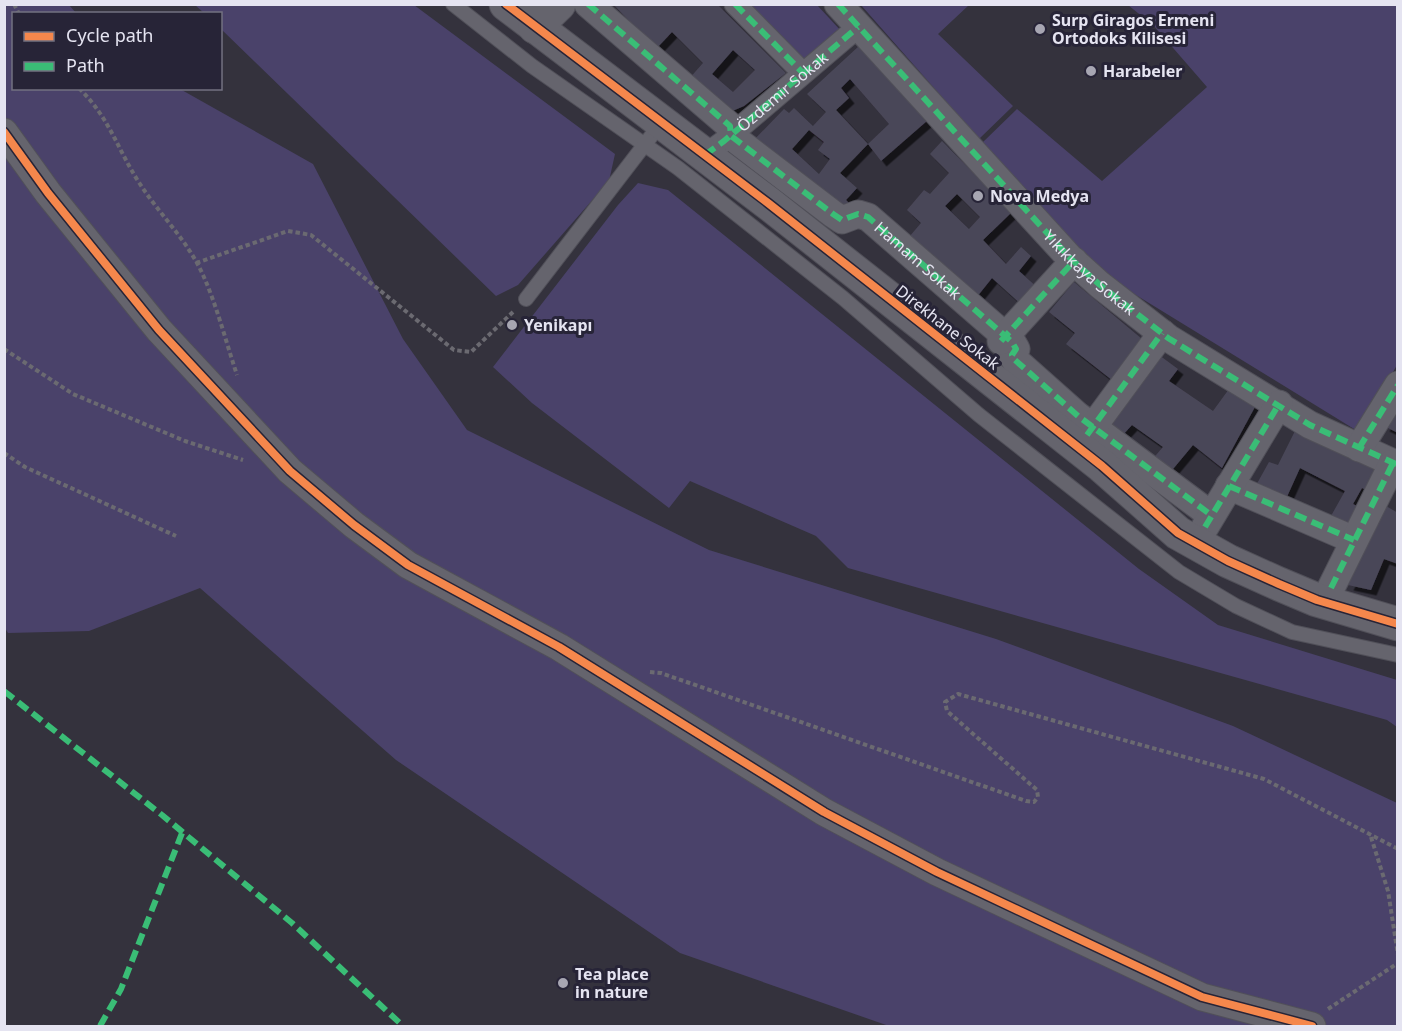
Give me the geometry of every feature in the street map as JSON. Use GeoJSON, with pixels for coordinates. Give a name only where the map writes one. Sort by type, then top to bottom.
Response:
{"type":"FeatureCollection","features":[{"type":"Feature","properties":{"kind":"street","name":"Direkhane Sokak"},"geometry":{"type":"LineString","coordinates":[[506,4],[654,134],[705,155],[1102,465],[1178,533],[1228,561],[1317,600],[1398,624]]}},
{"type":"Feature","properties":{"kind":"street"},"geometry":{"type":"LineString","coordinates":[[534,27],[559,4]]}},
{"type":"Feature","properties":{"kind":"street","name":"Hamam Sokak"},"geometry":{"type":"LineString","coordinates":[[588,4],[730,126],[731,136],[842,220],[858,214],[868,217],[1016,349],[1012,355],[1015,360],[1089,431],[1208,521],[1229,486]]}},
{"type":"Feature","properties":{"kind":"street"},"geometry":{"type":"LineString","coordinates":[[735,4],[802,73]]}},
{"type":"Feature","properties":{"kind":"street","name":"Yıkıkkaya Sokak"},"geometry":{"type":"LineString","coordinates":[[838,4],[1074,261],[1100,285],[1162,333],[1280,404],[1310,425],[1395,464]]}},
{"type":"Feature","properties":{"kind":"street","name":"Özdemir Sokak"},"geometry":{"type":"LineString","coordinates":[[705,155],[731,136],[858,27]]}},
{"type":"Feature","properties":{"kind":"street"},"geometry":{"type":"LineString","coordinates":[[4,132],[15,162],[159,330],[290,471],[354,525],[408,565],[559,647],[824,812],[937,872],[1203,997],[1308,1025]]}},
{"type":"Feature","properties":{"kind":"street"},"geometry":{"type":"LineString","coordinates":[[1003,339],[1074,261]]}},
{"type":"Feature","properties":{"kind":"street"},"geometry":{"type":"LineString","coordinates":[[1089,431],[1162,333]]}},
{"type":"Feature","properties":{"kind":"street"},"geometry":{"type":"LineString","coordinates":[[1359,448],[1398,385]]}},
{"type":"Feature","properties":{"kind":"street"},"geometry":{"type":"LineString","coordinates":[[1280,404],[1229,486],[1354,540]]}},
{"type":"Feature","properties":{"kind":"street"},"geometry":{"type":"LineString","coordinates":[[1331,588],[1395,464]]}},
{"type":"Feature","properties":{"kind":"lane"},"geometry":{"type":"LineString","coordinates":[[453,4],[532,66],[654,134],[979,415],[1179,572],[1236,606],[1292,632],[1398,655]]}},
{"type":"Feature","properties":{"kind":"lane"},"geometry":{"type":"LineString","coordinates":[[526,299],[654,134]]}},
{"type":"Feature","properties":{"kind":"path"},"geometry":{"type":"LineString","coordinates":[[81,90],[97,106],[113,130],[139,183],[203,274],[239,380],[237,414]]}},
{"type":"Feature","properties":{"kind":"path"},"geometry":{"type":"LineString","coordinates":[[196,263],[288,231],[311,235],[454,350],[471,352],[526,299]]}},
{"type":"Feature","properties":{"kind":"path"},"geometry":{"type":"LineString","coordinates":[[4,350],[73,394],[185,441],[253,463]]}},
{"type":"Feature","properties":{"kind":"path"},"geometry":{"type":"LineString","coordinates":[[4,453],[25,467],[176,536]]}},
{"type":"Feature","properties":{"kind":"path"},"geometry":{"type":"LineString","coordinates":[[639,672],[661,673],[1034,802],[1038,797],[1037,790],[947,711],[945,702],[958,694],[1263,779],[1398,849]]}},
{"type":"Feature","properties":{"kind":"path"},"geometry":{"type":"LineString","coordinates":[[1371,837],[1388,891],[1398,955]]}},
{"type":"Feature","properties":{"kind":"path"},"geometry":{"type":"LineString","coordinates":[[1308,1025],[1398,963]]}},
{"type":"Feature","properties":{"kind":"shaded area"},"geometry":{"type":"Polygon","coordinates":[[[5,5],[69,5],[75,12],[12,12],[12,90],[182,90],[313,164],[403,339],[467,430],[709,550],[996,639],[1233,726],[1397,803],[1397,1026],[889,1026],[680,953],[396,760],[200,588],[89,631],[8,633],[5,628],[5,5]]]}},
{"type":"Feature","properties":{"kind":"shaded area"},"geometry":{"type":"Polygon","coordinates":[[[195,5],[414,5],[615,154],[609,181],[518,285],[496,296],[222,30],[222,12],[203,12],[195,5]]]}},
{"type":"Feature","properties":{"kind":"shaded area"},"geometry":{"type":"Polygon","coordinates":[[[747,5],[817,5],[842,32],[807,67],[747,5]]]}},
{"type":"Feature","properties":{"kind":"shaded area"},"geometry":{"type":"Polygon","coordinates":[[[861,5],[969,5],[938,34],[1013,106],[979,139],[861,5]]]}},
{"type":"Feature","properties":{"kind":"shaded area"},"geometry":{"type":"Polygon","coordinates":[[[1128,5],[1397,5],[1397,365],[1359,432],[1105,276],[982,143],[1017,109],[1102,181],[1207,87],[1154,26],[1128,5]]]}},
{"type":"Feature","properties":{"kind":"shaded area"},"geometry":{"type":"Polygon","coordinates":[[[638,183],[668,190],[1139,569],[1218,625],[1397,680],[1397,727],[1387,720],[848,568],[816,536],[690,481],[669,508],[532,403],[493,367],[618,205],[638,183]]]}},
{"type":"Feature","properties":{"kind":"building"},"geometry":{"type":"Polygon","coordinates":[[[613,4],[717,4],[786,73],[744,106],[730,112],[688,80],[703,63],[672,32],[656,49],[613,4]],[[733,50],[712,74],[733,92],[755,70],[733,50]]]}},
{"type":"Feature","properties":{"kind":"building"},"geometry":{"type":"Polygon","coordinates":[[[859,46],[928,120],[881,161],[868,144],[840,173],[857,188],[846,200],[852,206],[842,215],[751,143],[784,109],[789,113],[794,108],[813,126],[826,112],[807,94],[859,46]],[[850,79],[841,88],[849,98],[836,110],[868,144],[889,124],[850,79]],[[809,130],[792,149],[819,174],[830,159],[818,150],[824,142],[809,130]]]}},
{"type":"Feature","properties":{"kind":"building"},"geometry":{"type":"Polygon","coordinates":[[[942,141],[1012,212],[983,240],[1006,264],[1021,247],[1031,256],[1019,271],[1039,289],[1024,307],[992,278],[972,303],[904,243],[921,223],[907,210],[924,190],[930,194],[949,173],[930,154],[942,141]],[[957,194],[945,206],[969,229],[980,217],[957,194]]]}},
{"type":"Feature","properties":{"kind":"building"},"geometry":{"type":"Polygon","coordinates":[[[1074,282],[1148,344],[1117,384],[1066,344],[1075,333],[1049,312],[1074,282]]]}},
{"type":"Feature","properties":{"kind":"building"},"geometry":{"type":"Polygon","coordinates":[[[1159,355],[1178,369],[1169,381],[1213,411],[1229,389],[1256,405],[1222,468],[1193,445],[1168,475],[1150,462],[1163,447],[1132,425],[1120,438],[1105,427],[1159,355]]]}},
{"type":"Feature","properties":{"kind":"building"},"geometry":{"type":"Polygon","coordinates":[[[1398,403],[1398,433],[1384,426],[1398,403]]]}},
{"type":"Feature","properties":{"kind":"building"},"geometry":{"type":"Polygon","coordinates":[[[1296,429],[1385,475],[1376,495],[1362,488],[1353,504],[1367,511],[1358,529],[1331,516],[1345,491],[1300,468],[1285,501],[1254,489],[1269,462],[1278,465],[1296,429]]]}},
{"type":"Feature","properties":{"kind":"building"},"geometry":{"type":"Polygon","coordinates":[[[1386,506],[1398,513],[1398,564],[1384,559],[1371,590],[1348,585],[1386,506]]]}},
{"type":"Feature","properties":{"kind":"marked path"},"geometry":{"type":"LineString","coordinates":[[588,4],[730,126],[731,136],[833,214],[842,220],[858,214],[868,217],[1012,342],[1016,349],[1012,355],[1015,360],[1078,416],[1211,515]]}},
{"type":"Feature","properties":{"kind":"marked path"},"geometry":{"type":"LineString","coordinates":[[735,4],[803,73]]}},
{"type":"Feature","properties":{"kind":"marked path"},"geometry":{"type":"LineString","coordinates":[[838,4],[1070,258],[1100,285],[1168,338],[1310,425],[1398,465]]}},
{"type":"Feature","properties":{"kind":"marked path"},"geometry":{"type":"LineString","coordinates":[[705,155],[858,27]]}},
{"type":"Feature","properties":{"kind":"marked path"},"geometry":{"type":"LineString","coordinates":[[1001,341],[1074,261]]}},
{"type":"Feature","properties":{"kind":"marked path"},"geometry":{"type":"LineString","coordinates":[[1087,435],[1162,333]]}},
{"type":"Feature","properties":{"kind":"marked path"},"geometry":{"type":"LineString","coordinates":[[1359,448],[1398,385]]}},
{"type":"Feature","properties":{"kind":"marked path"},"geometry":{"type":"LineString","coordinates":[[1205,527],[1279,404]]}},
{"type":"Feature","properties":{"kind":"marked path"},"geometry":{"type":"LineString","coordinates":[[1331,588],[1393,463]]}},
{"type":"Feature","properties":{"kind":"marked path"},"geometry":{"type":"LineString","coordinates":[[1229,486],[1354,540]]}},
{"type":"Feature","properties":{"kind":"marked path"},"geometry":{"type":"LineString","coordinates":[[4,691],[162,815],[292,923],[403,1026]]}},
{"type":"Feature","properties":{"kind":"marked path"},"geometry":{"type":"LineString","coordinates":[[100,1026],[121,989],[182,833]]}},
{"type":"Feature","properties":{"kind":"cycle path"},"geometry":{"type":"LineString","coordinates":[[506,4],[768,203],[1102,466],[1178,533],[1228,561],[1317,600],[1398,624]]}},
{"type":"Feature","properties":{"kind":"cycle path"},"geometry":{"type":"LineString","coordinates":[[4,132],[48,193],[159,330],[290,471],[354,525],[408,565],[559,647],[824,812],[937,872],[1202,997],[1312,1026]]}},
{"type":"Feature","properties":{"kind":"place","name":"Surp Giragos Ermeni Ortodoks Kilisesi"},"geometry":{"type":"Point","coordinates":[1040,29]}},
{"type":"Feature","properties":{"kind":"place","name":"Harabeler"},"geometry":{"type":"Point","coordinates":[1091,71]}},
{"type":"Feature","properties":{"kind":"place","name":"Nova Medya"},"geometry":{"type":"Point","coordinates":[978,196]}},
{"type":"Feature","properties":{"kind":"place","name":"Yenikapı"},"geometry":{"type":"Point","coordinates":[512,325]}},
{"type":"Feature","properties":{"kind":"place","name":"Tea place in nature"},"geometry":{"type":"Point","coordinates":[563,983]}}]}
